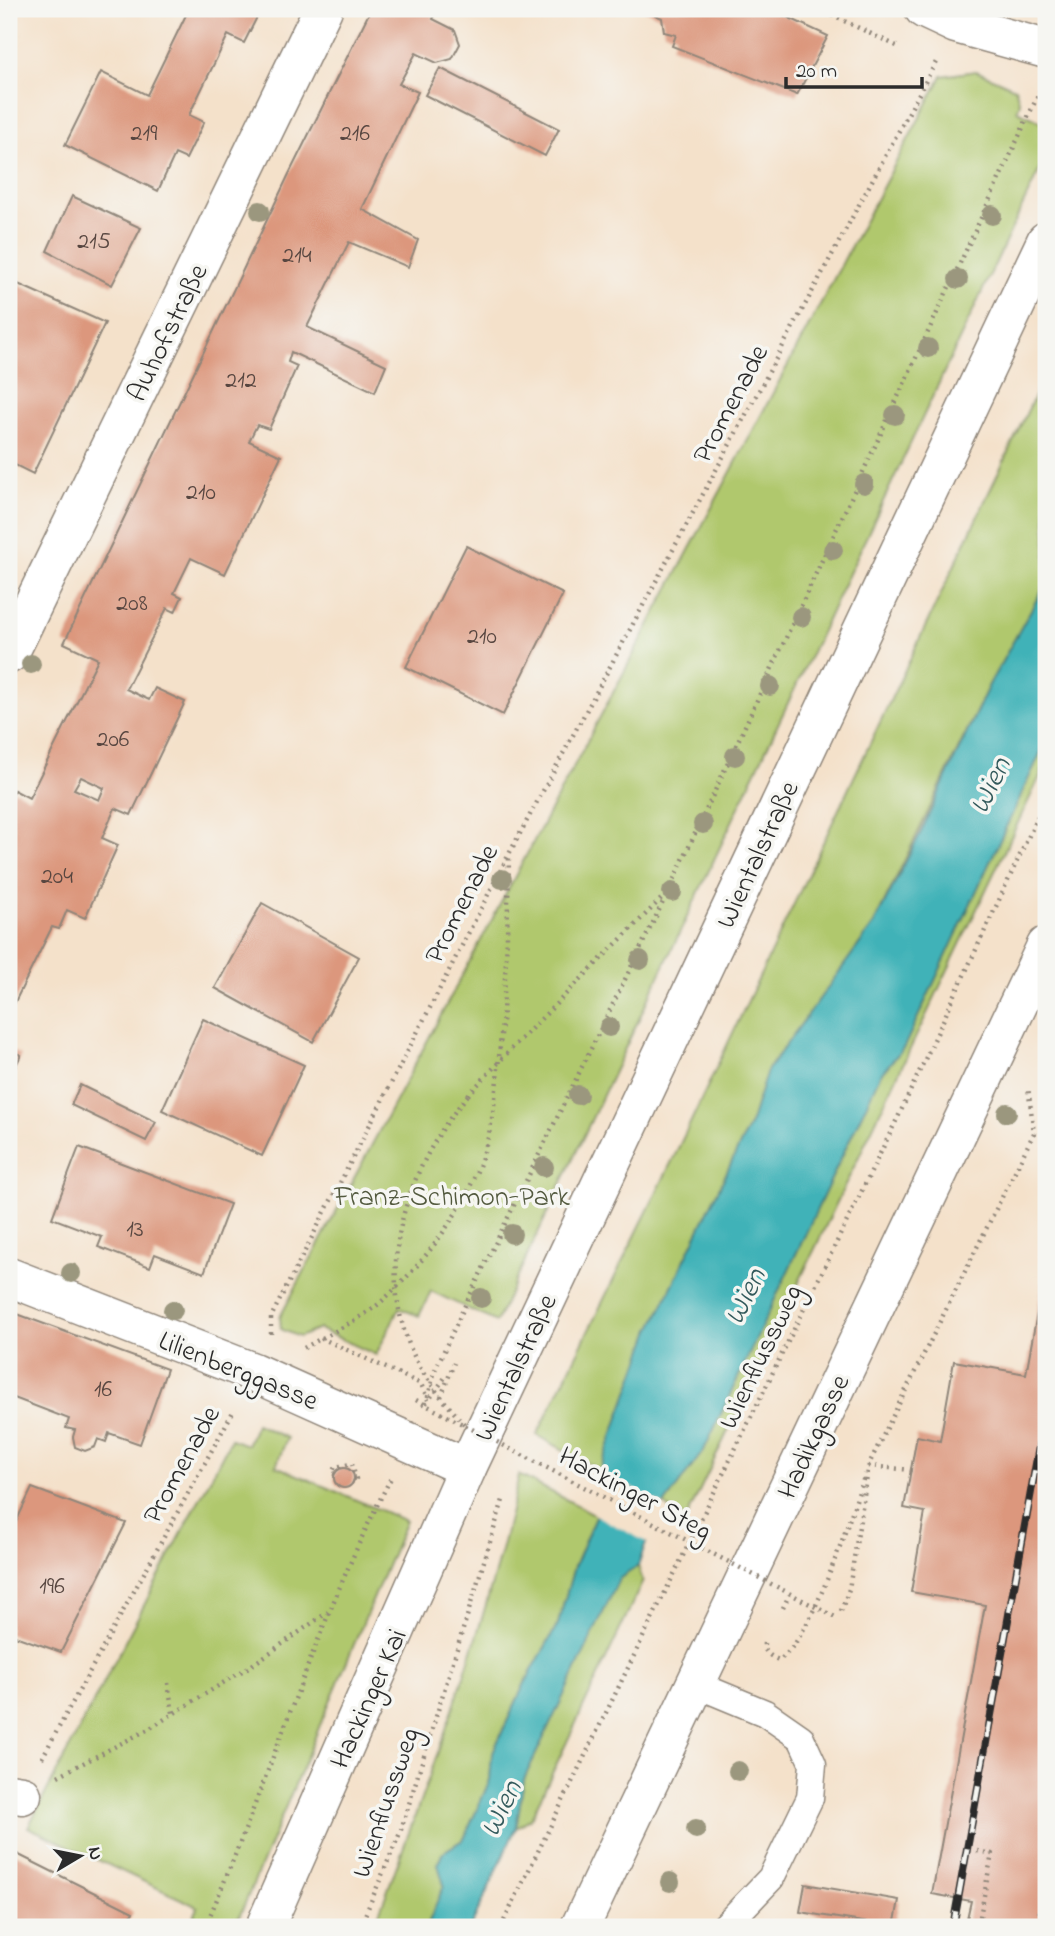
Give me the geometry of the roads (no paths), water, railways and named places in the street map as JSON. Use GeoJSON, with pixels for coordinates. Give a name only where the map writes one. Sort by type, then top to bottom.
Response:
{"type":"FeatureCollection","features":[{"type":"Feature","properties":{"kind":"main road","name":"Auhofstraße"},"geometry":{"type":"LineString","coordinates":[[9,654],[323,9]]}},
{"type":"Feature","properties":{"kind":"main road"},"geometry":{"type":"LineString","coordinates":[[940,16],[1045,66]]}},
{"type":"Feature","properties":{"kind":"main road","name":"Wientalstraße"},"geometry":{"type":"LineString","coordinates":[[467,1468],[1046,241]]}},
{"type":"Feature","properties":{"kind":"main road","name":"Hadikgasse"},"geometry":{"type":"LineString","coordinates":[[580,1927],[1046,946]]}},
{"type":"Feature","properties":{"kind":"main road","name":"Lilienberggasse"},"geometry":{"type":"LineString","coordinates":[[9,1277],[253,1372],[467,1468]]}},
{"type":"Feature","properties":{"kind":"main road","name":"Hackinger Kai"},"geometry":{"type":"LineString","coordinates":[[265,1927],[467,1468]]}},
{"type":"Feature","properties":{"kind":"lane"},"geometry":{"type":"LineString","coordinates":[[695,1684],[765,1713],[802,1738],[813,1764],[810,1798],[771,1878],[724,1927]]}},
{"type":"Feature","properties":{"kind":"water","name":"Wien"},"geometry":{"type":"Polygon","coordinates":[[[1046,583],[1046,741],[904,1047],[880,1075],[704,1450],[655,1517],[638,1566],[619,1579],[524,1779],[516,1828],[471,1927],[427,1927],[444,1885],[438,1864],[442,1853],[464,1839],[490,1780],[492,1754],[524,1685],[558,1624],[574,1567],[596,1515],[600,1470],[650,1332],[751,1122],[767,1071],[874,924],[920,834],[989,685],[1046,583]]]}},
{"type":"Feature","properties":{"kind":"railway"},"geometry":{"type":"LineString","coordinates":[[953,1927],[1046,1408]]}},
{"type":"Feature","properties":{"kind":"park label","name":"Franz-Schimon-Park"},"geometry":{"type":"Point","coordinates":[452,1195]}}]}
